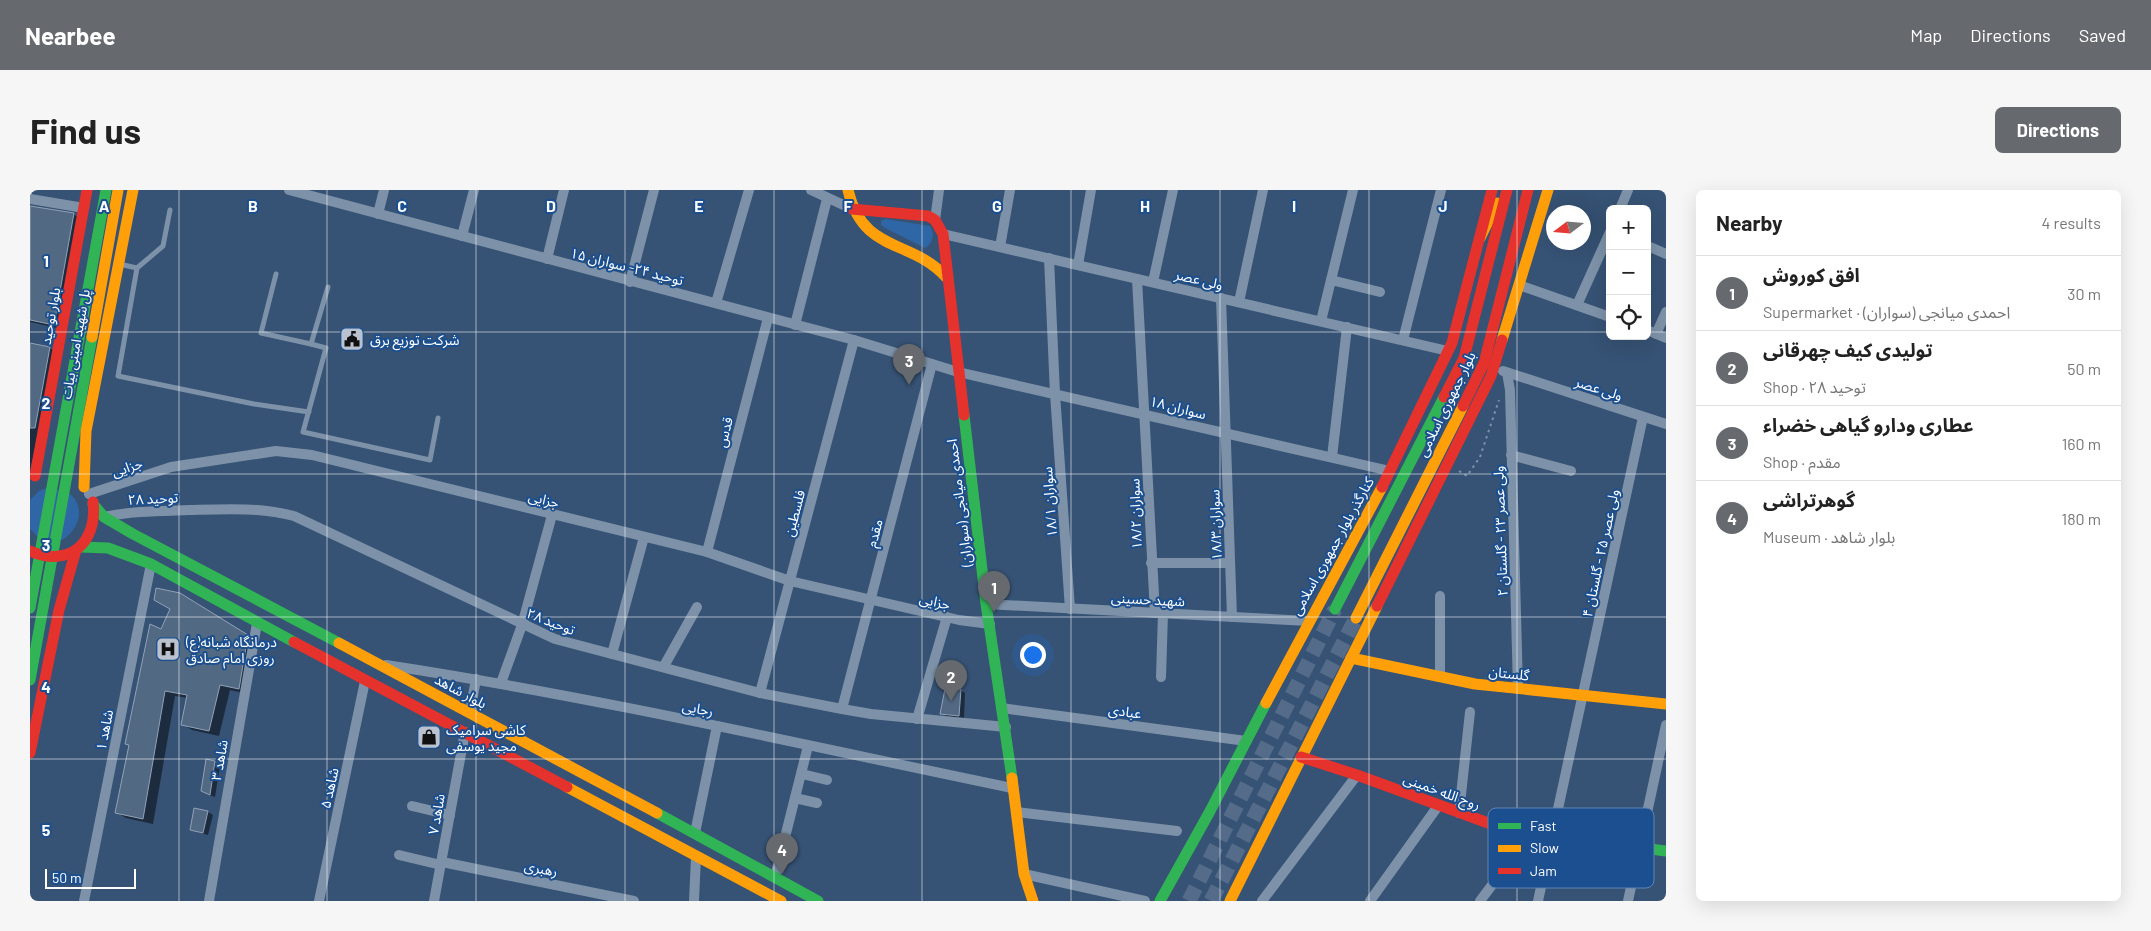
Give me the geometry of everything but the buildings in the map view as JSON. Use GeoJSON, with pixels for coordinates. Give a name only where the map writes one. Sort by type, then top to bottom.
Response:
{"type":"FeatureCollection","features":[{"type":"Feature","properties":{"kind":"main road","name":"بلوار توحید"},"geometry":{"type":"LineString","coordinates":[[32,478],[46,422],[87,190]]}},
{"type":"Feature","properties":{"kind":"main road","name":"پل شهید امینی بیات"},"geometry":{"type":"LineString","coordinates":[[30,680],[104,235],[106,190]]}},
{"type":"Feature","properties":{"kind":"main road","name":"پل شهید امینی بیات"},"geometry":{"type":"LineString","coordinates":[[30,608],[104,235],[118,190]]}},
{"type":"Feature","properties":{"kind":"main road"},"geometry":{"type":"LineString","coordinates":[[30,754],[59,610],[79,549],[92,532],[94,523],[89,495],[86,431],[133,190]]}},
{"type":"Feature","properties":{"kind":"main road"},"geometry":{"type":"LineString","coordinates":[[848,190],[852,209],[861,225],[871,235],[927,260],[935,265],[946,277]]}},
{"type":"Feature","properties":{"kind":"main road","name":"کنارگذر بلوار جمهوری اسلامی"},"geometry":{"type":"LineString","coordinates":[[1160,901],[1390,471],[1448,351],[1492,190]]}},
{"type":"Feature","properties":{"kind":"main road"},"geometry":{"type":"LineString","coordinates":[[1480,238],[1503,190]]}},
{"type":"Feature","properties":{"kind":"main road","name":"بلوار جمهوری اسلامی"},"geometry":{"type":"LineString","coordinates":[[1335,609],[1464,358],[1507,190]]}},
{"type":"Feature","properties":{"kind":"main road","name":"بلوار جمهوری اسلامی"},"geometry":{"type":"LineString","coordinates":[[1356,618],[1484,363],[1528,190]]}},
{"type":"Feature","properties":{"kind":"main road"},"geometry":{"type":"LineString","coordinates":[[1230,901],[1301,756],[1404,554],[1494,368],[1548,190]]}},
{"type":"Feature","properties":{"kind":"main road"},"geometry":{"type":"LineString","coordinates":[[852,209],[915,213],[928,216],[935,220],[943,234]]}},
{"type":"Feature","properties":{"kind":"main road","name":"احمدی میانجی (سواران)"},"geometry":{"type":"LineString","coordinates":[[943,234],[946,277],[986,604],[1001,708],[1006,727],[1024,874],[1033,901]]}},
{"type":"Feature","properties":{"kind":"main road"},"geometry":{"type":"LineString","coordinates":[[46,422],[56,436],[64,439],[72,440],[86,431]]}},
{"type":"Feature","properties":{"kind":"main road","name":"بلوار شاهد"},"geometry":{"type":"LineString","coordinates":[[32,478],[46,473],[62,474],[76,480],[104,516],[130,532],[470,712],[818,901]]}},
{"type":"Feature","properties":{"kind":"main road"},"geometry":{"type":"LineString","coordinates":[[130,532],[118,533],[114,537],[117,548],[125,553],[151,564],[365,681],[465,732],[781,901]]}},
{"type":"Feature","properties":{"kind":"main road"},"geometry":{"type":"LineString","coordinates":[[30,551],[45,557],[56,558],[79,549],[94,546],[125,553]]}},
{"type":"Feature","properties":{"kind":"main road"},"geometry":{"type":"LineString","coordinates":[[30,592],[46,596],[59,610]]}},
{"type":"Feature","properties":{"kind":"main road","name":"گلستان"},"geometry":{"type":"LineString","coordinates":[[1351,658],[1475,684],[1666,704]]}},
{"type":"Feature","properties":{"kind":"main road","name":"روح الله خمینی"},"geometry":{"type":"LineString","coordinates":[[1301,756],[1488,823]]}},
{"type":"Feature","properties":{"kind":"main road"},"geometry":{"type":"LineString","coordinates":[[1024,874],[1027,901]]}},
{"type":"Feature","properties":{"kind":"street","name":"توحید ۲۴- سواران ۱۵"},"geometry":{"type":"LineString","coordinates":[[288,190],[630,282],[716,302],[768,318],[854,340],[958,372]]}},
{"type":"Feature","properties":{"kind":"street"},"geometry":{"type":"LineString","coordinates":[[378,214],[384,190]]}},
{"type":"Feature","properties":{"kind":"street"},"geometry":{"type":"LineString","coordinates":[[462,236],[474,190]]}},
{"type":"Feature","properties":{"kind":"street"},"geometry":{"type":"LineString","coordinates":[[547,259],[564,190]]}},
{"type":"Feature","properties":{"kind":"street"},"geometry":{"type":"LineString","coordinates":[[630,282],[654,190]]}},
{"type":"Feature","properties":{"kind":"street"},"geometry":{"type":"LineString","coordinates":[[716,302],[749,190]]}},
{"type":"Feature","properties":{"kind":"street"},"geometry":{"type":"LineString","coordinates":[[812,190],[827,199],[852,209]]}},
{"type":"Feature","properties":{"kind":"street"},"geometry":{"type":"LineString","coordinates":[[935,220],[939,190]]}},
{"type":"Feature","properties":{"kind":"street"},"geometry":{"type":"LineString","coordinates":[[1000,247],[1010,190]]}},
{"type":"Feature","properties":{"kind":"street"},"geometry":{"type":"LineString","coordinates":[[1078,265],[1091,190]]}},
{"type":"Feature","properties":{"kind":"street"},"geometry":{"type":"LineString","coordinates":[[1153,282],[1173,190]]}},
{"type":"Feature","properties":{"kind":"street"},"geometry":{"type":"LineString","coordinates":[[1239,302],[1263,190]]}},
{"type":"Feature","properties":{"kind":"street"},"geometry":{"type":"LineString","coordinates":[[1321,321],[1352,190]]}},
{"type":"Feature","properties":{"kind":"street"},"geometry":{"type":"LineString","coordinates":[[1403,340],[1441,190]]}},
{"type":"Feature","properties":{"kind":"street"},"geometry":{"type":"LineString","coordinates":[[1622,205],[1628,190]]}},
{"type":"Feature","properties":{"kind":"street"},"geometry":{"type":"LineString","coordinates":[[30,199],[84,208]]}},
{"type":"Feature","properties":{"kind":"street"},"geometry":{"type":"LineString","coordinates":[[795,325],[827,199]]}},
{"type":"Feature","properties":{"kind":"street","name":"ولی عصر"},"geometry":{"type":"LineString","coordinates":[[943,234],[1448,351]]}},
{"type":"Feature","properties":{"kind":"street"},"geometry":{"type":"LineString","coordinates":[[1577,305],[1606,241]]}},
{"type":"Feature","properties":{"kind":"street"},"geometry":{"type":"LineString","coordinates":[[1651,247],[1666,254]]}},
{"type":"Feature","properties":{"kind":"street","name":"سواران ۱۸/۱"},"geometry":{"type":"LineString","coordinates":[[1049,258],[1055,394],[1070,609]]}},
{"type":"Feature","properties":{"kind":"street","name":"سواران ۱۸/۲"},"geometry":{"type":"LineString","coordinates":[[1137,279],[1151,562],[1159,613],[1160,677]]}},
{"type":"Feature","properties":{"kind":"street"},"geometry":{"type":"LineString","coordinates":[[1331,280],[1380,292]]}},
{"type":"Feature","properties":{"kind":"street"},"geometry":{"type":"LineString","coordinates":[[1519,285],[1606,316]]}},
{"type":"Feature","properties":{"kind":"street","name":"سواران ۱۸/۳"},"geometry":{"type":"LineString","coordinates":[[1222,298],[1232,617]]}},
{"type":"Feature","properties":{"kind":"street"},"geometry":{"type":"LineString","coordinates":[[1657,334],[1666,312]]}},
{"type":"Feature","properties":{"kind":"street","name":"قدس"},"geometry":{"type":"LineString","coordinates":[[707,552],[768,318]]}},
{"type":"Feature","properties":{"kind":"street"},"geometry":{"type":"LineString","coordinates":[[1332,457],[1346,327]]}},
{"type":"Feature","properties":{"kind":"street","name":"فلسطین"},"geometry":{"type":"LineString","coordinates":[[760,692],[854,340]]}},
{"type":"Feature","properties":{"kind":"street","name":"مقدم"},"geometry":{"type":"LineString","coordinates":[[842,709],[932,364]]}},
{"type":"Feature","properties":{"kind":"street","name":"ولی عصر"},"geometry":{"type":"LineString","coordinates":[[1494,368],[1666,424]]}},
{"type":"Feature","properties":{"kind":"street","name":"سواران ۱۸"},"geometry":{"type":"LineString","coordinates":[[958,372],[1145,413],[1390,471]]}},
{"type":"Feature","properties":{"kind":"street","name":"ولی عصر ۲۳ - گلستان ۲"},"geometry":{"type":"LineString","coordinates":[[1508,373],[1518,689]]}},
{"type":"Feature","properties":{"kind":"street","name":"ولی عصر ۲۵ - گلستان ۴"},"geometry":{"type":"LineString","coordinates":[[1558,808],[1643,417]]}},
{"type":"Feature","properties":{"kind":"street","name":"جزایی"},"geometry":{"type":"LineString","coordinates":[[89,495],[171,467],[276,451],[312,455],[707,552],[790,580],[947,617],[990,624]]}},
{"type":"Feature","properties":{"kind":"street"},"geometry":{"type":"LineString","coordinates":[[1512,455],[1571,471]]}},
{"type":"Feature","properties":{"kind":"street","name":"توحید ۲۸"},"geometry":{"type":"LineString","coordinates":[[104,516],[130,511],[240,508],[294,516],[555,639],[760,692],[842,709],[917,719],[1006,727]]}},
{"type":"Feature","properties":{"kind":"street"},"geometry":{"type":"LineString","coordinates":[[501,684],[522,625],[552,515]]}},
{"type":"Feature","properties":{"kind":"street"},"geometry":{"type":"LineString","coordinates":[[612,654],[644,537]]}},
{"type":"Feature","properties":{"kind":"street"},"geometry":{"type":"LineString","coordinates":[[1151,562],[1230,563]]}},
{"type":"Feature","properties":{"kind":"street","name":"شاهد ۱"},"geometry":{"type":"LineString","coordinates":[[84,901],[151,564]]}},
{"type":"Feature","properties":{"kind":"street"},"geometry":{"type":"LineString","coordinates":[[1440,596],[1440,677]]}},
{"type":"Feature","properties":{"kind":"street","name":"شهید حسینی"},"geometry":{"type":"LineString","coordinates":[[986,604],[1309,621]]}},
{"type":"Feature","properties":{"kind":"street"},"geometry":{"type":"LineString","coordinates":[[664,666],[697,607]]}},
{"type":"Feature","properties":{"kind":"street"},"geometry":{"type":"LineString","coordinates":[[917,719],[947,617]]}},
{"type":"Feature","properties":{"kind":"street","name":"شاهد ۳"},"geometry":{"type":"LineString","coordinates":[[209,901],[257,623]]}},
{"type":"Feature","properties":{"kind":"street","name":"رجایی"},"geometry":{"type":"LineString","coordinates":[[378,663],[476,679],[717,726],[1012,788]]}},
{"type":"Feature","properties":{"kind":"street"},"geometry":{"type":"LineString","coordinates":[[470,712],[476,679]]}},
{"type":"Feature","properties":{"kind":"street","name":"شاهد ۵"},"geometry":{"type":"LineString","coordinates":[[319,901],[365,681]]}},
{"type":"Feature","properties":{"kind":"street","name":"عبادی"},"geometry":{"type":"LineString","coordinates":[[1001,708],[1246,741]]}},
{"type":"Feature","properties":{"kind":"street"},"geometry":{"type":"LineString","coordinates":[[1459,812],[1470,712]]}},
{"type":"Feature","properties":{"kind":"street"},"geometry":{"type":"LineString","coordinates":[[1648,808],[1666,725]]}},
{"type":"Feature","properties":{"kind":"street"},"geometry":{"type":"LineString","coordinates":[[695,833],[717,726]]}},
{"type":"Feature","properties":{"kind":"street","name":"شاهد ۷"},"geometry":{"type":"LineString","coordinates":[[434,901],[465,732]]}},
{"type":"Feature","properties":{"kind":"street"},"geometry":{"type":"LineString","coordinates":[[775,877],[808,746]]}},
{"type":"Feature","properties":{"kind":"street"},"geometry":{"type":"LineString","coordinates":[[802,774],[827,780]]}},
{"type":"Feature","properties":{"kind":"street"},"geometry":{"type":"LineString","coordinates":[[1262,901],[1357,775]]}},
{"type":"Feature","properties":{"kind":"street"},"geometry":{"type":"LineString","coordinates":[[795,798],[817,803]]}},
{"type":"Feature","properties":{"kind":"street"},"geometry":{"type":"LineString","coordinates":[[412,806],[450,815]]}},
{"type":"Feature","properties":{"kind":"street"},"geometry":{"type":"LineString","coordinates":[[1370,901],[1438,806]]}},
{"type":"Feature","properties":{"kind":"street"},"geometry":{"type":"LineString","coordinates":[[1016,812],[1177,832]]}},
{"type":"Feature","properties":{"kind":"street","name":"رهبری"},"geometry":{"type":"LineString","coordinates":[[399,855],[634,901]]}},
{"type":"Feature","properties":{"kind":"street"},"geometry":{"type":"LineString","coordinates":[[694,901],[696,856]]}},
{"type":"Feature","properties":{"kind":"street"},"geometry":{"type":"LineString","coordinates":[[1024,874],[1145,900]]}},
{"type":"Feature","properties":{"kind":"street"},"geometry":{"type":"LineString","coordinates":[[1480,901],[1490,888]]}},
{"type":"Feature","properties":{"kind":"street","name":"ولی عصر ۲۵ - گلستان ۴"},"geometry":{"type":"LineString","coordinates":[[1538,901],[1541,888]]}},
{"type":"Feature","properties":{"kind":"street"},"geometry":{"type":"LineString","coordinates":[[1628,901],[1631,888]]}},
{"type":"Feature","properties":{"kind":"lane"},"geometry":{"type":"LineString","coordinates":[[170,210],[163,246],[137,268],[118,376],[254,404],[309,412]]}},
{"type":"Feature","properties":{"kind":"lane"},"geometry":{"type":"LineString","coordinates":[[118,264],[137,268]]}},
{"type":"Feature","properties":{"kind":"lane"},"geometry":{"type":"LineString","coordinates":[[276,274],[261,333],[326,348],[303,432],[430,460],[438,418]]}},
{"type":"Feature","properties":{"kind":"lane"},"geometry":{"type":"LineString","coordinates":[[311,344],[328,287]]}},
{"type":"Feature","properties":{"kind":"path"},"geometry":{"type":"LineString","coordinates":[[1467,476],[1480,457],[1502,391]]}},
{"type":"Feature","properties":{"kind":"shaded area"},"geometry":{"type":"Polygon","coordinates":[[[885,219],[930,226],[932,232],[931,241],[925,248],[885,228],[881,225],[881,221],[885,219]]]}},
{"type":"Feature","properties":{"kind":"shaded area"},"geometry":{"type":"Polygon","coordinates":[[[47,488],[67,492],[77,503],[79,517],[77,524],[68,536],[62,540],[37,536],[30,529],[30,500],[39,491],[47,488]]]}},
{"type":"Feature","properties":{"kind":"tunnel"},"geometry":{"type":"LineString","coordinates":[[1189,901],[1335,609]]}},
{"type":"Feature","properties":{"kind":"tunnel"},"geometry":{"type":"LineString","coordinates":[[1211,901],[1356,618]]}},
{"type":"Feature","properties":{"kind":"traffic: fast"},"geometry":{"type":"LineString","coordinates":[[30,608],[106,190]]}},
{"type":"Feature","properties":{"kind":"traffic: fast"},"geometry":{"type":"LineString","coordinates":[[30,680],[92,337]]}},
{"type":"Feature","properties":{"kind":"traffic: fast"},"geometry":{"type":"LineString","coordinates":[[1335,609],[1444,397]]}},
{"type":"Feature","properties":{"kind":"traffic: fast"},"geometry":{"type":"LineString","coordinates":[[964,415],[986,604],[1012,778]]}},
{"type":"Feature","properties":{"kind":"traffic: fast"},"geometry":{"type":"LineString","coordinates":[[93,504],[104,517],[133,534],[339,643]]}},
{"type":"Feature","properties":{"kind":"traffic: fast"},"geometry":{"type":"LineString","coordinates":[[81,547],[108,548],[151,564],[294,642]]}},
{"type":"Feature","properties":{"kind":"traffic: fast"},"geometry":{"type":"LineString","coordinates":[[1160,901],[1209,813],[1266,703]]}},
{"type":"Feature","properties":{"kind":"traffic: fast"},"geometry":{"type":"LineString","coordinates":[[657,813],[818,901]]}},
{"type":"Feature","properties":{"kind":"traffic: fast"},"geometry":{"type":"LineString","coordinates":[[1654,849],[1666,851]]}},
{"type":"Feature","properties":{"kind":"traffic: slow"},"geometry":{"type":"LineString","coordinates":[[92,337],[118,190]]}},
{"type":"Feature","properties":{"kind":"traffic: slow"},"geometry":{"type":"LineString","coordinates":[[84,487],[86,431],[133,190]]}},
{"type":"Feature","properties":{"kind":"traffic: slow"},"geometry":{"type":"LineString","coordinates":[[848,190],[855,211],[865,225],[876,235],[918,256],[946,277]]}},
{"type":"Feature","properties":{"kind":"traffic: slow"},"geometry":{"type":"LineString","coordinates":[[1502,340],[1548,190]]}},
{"type":"Feature","properties":{"kind":"traffic: slow"},"geometry":{"type":"LineString","coordinates":[[1480,238],[1497,203]]}},
{"type":"Feature","properties":{"kind":"traffic: slow"},"geometry":{"type":"LineString","coordinates":[[1356,618],[1463,406]]}},
{"type":"Feature","properties":{"kind":"traffic: slow"},"geometry":{"type":"LineString","coordinates":[[1266,703],[1382,487]]}},
{"type":"Feature","properties":{"kind":"traffic: slow"},"geometry":{"type":"LineString","coordinates":[[1230,901],[1377,606]]}},
{"type":"Feature","properties":{"kind":"traffic: slow"},"geometry":{"type":"LineString","coordinates":[[339,643],[657,813]]}},
{"type":"Feature","properties":{"kind":"traffic: slow"},"geometry":{"type":"LineString","coordinates":[[1351,658],[1475,684],[1666,704]]}},
{"type":"Feature","properties":{"kind":"traffic: slow"},"geometry":{"type":"LineString","coordinates":[[1012,778],[1024,874],[1033,901]]}},
{"type":"Feature","properties":{"kind":"traffic: slow"},"geometry":{"type":"LineString","coordinates":[[567,787],[781,901]]}},
{"type":"Feature","properties":{"kind":"traffic: jam"},"geometry":{"type":"LineString","coordinates":[[35,476],[87,190]]}},
{"type":"Feature","properties":{"kind":"traffic: jam"},"geometry":{"type":"LineString","coordinates":[[1382,487],[1452,343],[1492,190]]}},
{"type":"Feature","properties":{"kind":"traffic: jam"},"geometry":{"type":"LineString","coordinates":[[1444,397],[1464,358],[1507,190]]}},
{"type":"Feature","properties":{"kind":"traffic: jam"},"geometry":{"type":"LineString","coordinates":[[1463,406],[1484,363],[1528,190]]}},
{"type":"Feature","properties":{"kind":"traffic: jam"},"geometry":{"type":"LineString","coordinates":[[852,209],[928,216],[935,220],[943,234],[964,415]]}},
{"type":"Feature","properties":{"kind":"traffic: jam"},"geometry":{"type":"LineString","coordinates":[[1377,606],[1491,376],[1502,340]]}},
{"type":"Feature","properties":{"kind":"traffic: jam"},"geometry":{"type":"LineString","coordinates":[[30,551],[57,556],[68,554],[78,548],[86,540],[91,529],[93,502]]}},
{"type":"Feature","properties":{"kind":"traffic: jam"},"geometry":{"type":"LineString","coordinates":[[30,753],[59,610],[76,550]]}},
{"type":"Feature","properties":{"kind":"traffic: jam"},"geometry":{"type":"LineString","coordinates":[[294,642],[567,787]]}},
{"type":"Feature","properties":{"kind":"traffic: jam"},"geometry":{"type":"LineString","coordinates":[[1301,757],[1357,775],[1488,823]]}},
{"type":"Feature","properties":{"kind":"place","name":"شرکت توزیع برق"},"geometry":{"type":"Point","coordinates":[352,339]}},
{"type":"Feature","properties":{"kind":"place","name":"عطاری ودارو گیاهی خضراء"},"geometry":{"type":"Point","coordinates":[909,385]}},
{"type":"Feature","properties":{"kind":"place","name":"افق کوروش"},"geometry":{"type":"Point","coordinates":[994,612]}},
{"type":"Feature","properties":{"kind":"place","name":"(ع)درمانگاه شبانه روزی امام صادق"},"geometry":{"type":"Point","coordinates":[168,649]}},
{"type":"Feature","properties":{"kind":"place","name":"تولیدی کیف چهرقانی"},"geometry":{"type":"Point","coordinates":[951,701]}},
{"type":"Feature","properties":{"kind":"place","name":"کاشی سرامیک مجید یوسفی"},"geometry":{"type":"Point","coordinates":[429,737]}},
{"type":"Feature","properties":{"kind":"place","name":"گوهرتراشی"},"geometry":{"type":"Point","coordinates":[782,874]}}]}
